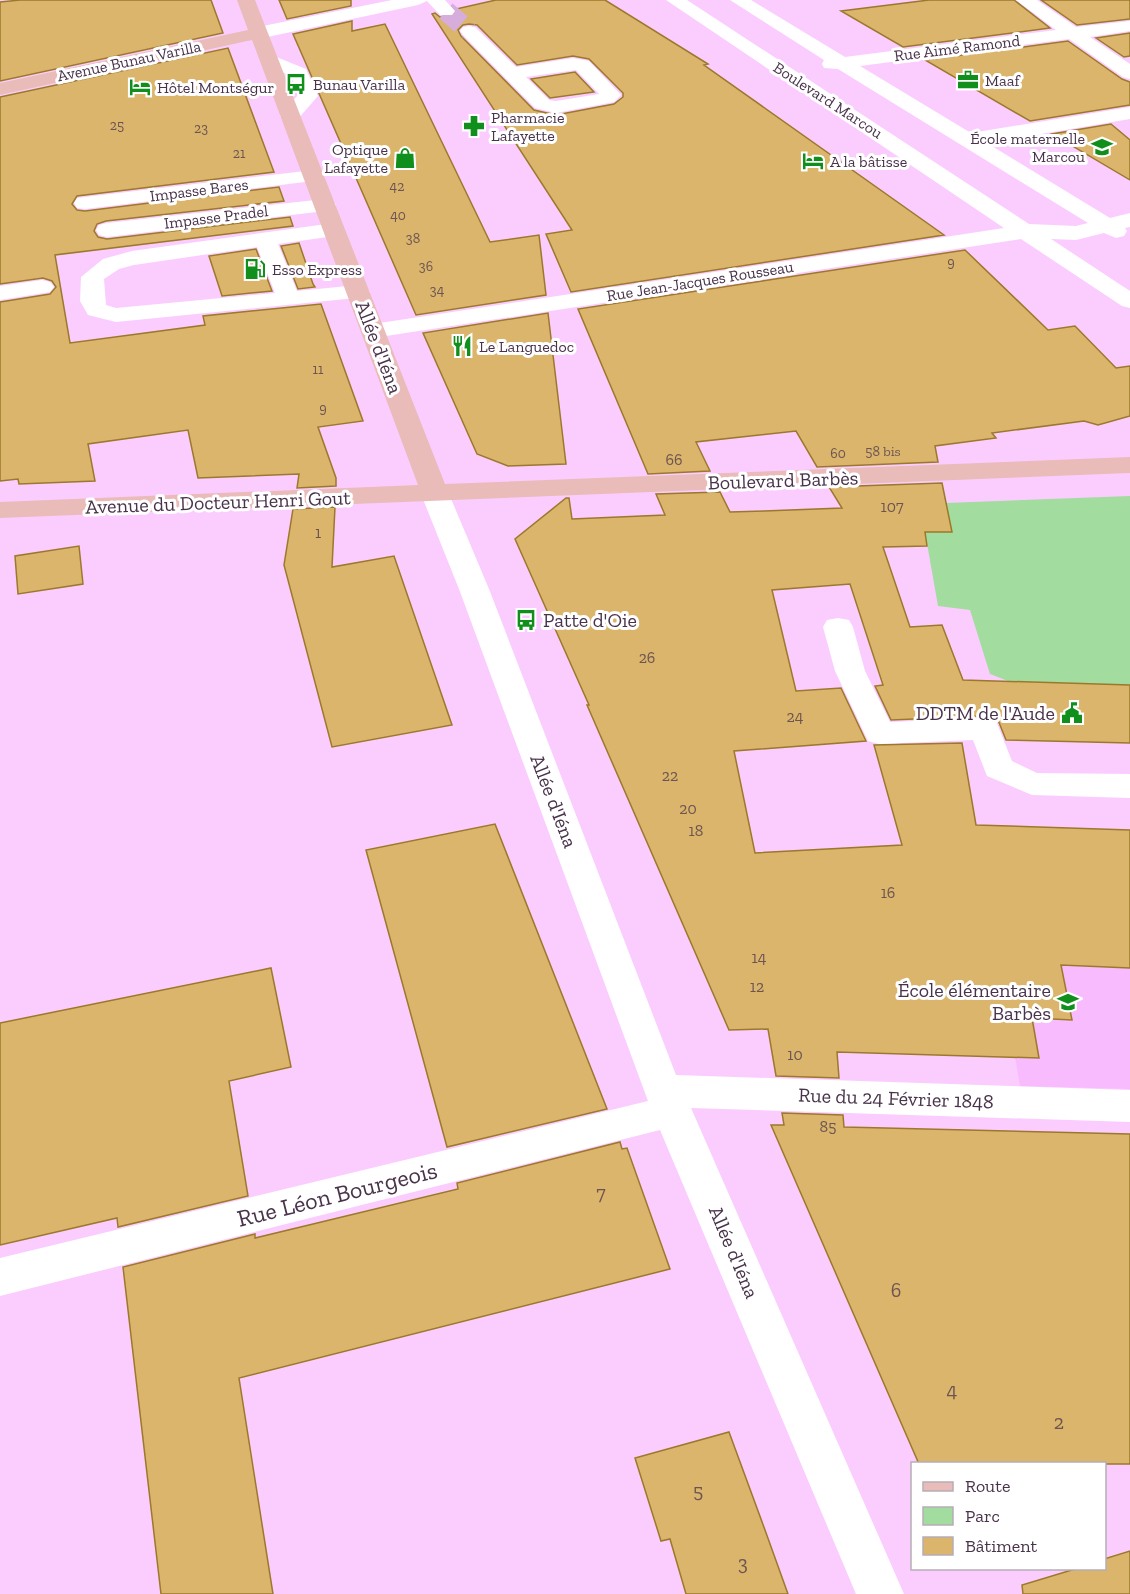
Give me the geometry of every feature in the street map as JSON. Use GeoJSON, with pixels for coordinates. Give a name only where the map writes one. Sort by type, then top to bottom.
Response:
{"type":"FeatureCollection","features":[{"type":"Feature","properties":{"kind":"main road","name":"Allée d'Iéna"},"geometry":{"type":"LineString","coordinates":[[246,0],[435,494]]}},
{"type":"Feature","properties":{"kind":"main road","name":"Avenue Bunau Varilla"},"geometry":{"type":"LineString","coordinates":[[0,89],[258,33]]}},
{"type":"Feature","properties":{"kind":"main road","name":"Boulevard Barbès"},"geometry":{"type":"LineString","coordinates":[[435,494],[1130,465]]}},
{"type":"Feature","properties":{"kind":"main road","name":"Avenue du Docteur Henri Gout"},"geometry":{"type":"LineString","coordinates":[[0,510],[435,494]]}},
{"type":"Feature","properties":{"kind":"street"},"geometry":{"type":"LineString","coordinates":[[258,33],[418,0]]}},
{"type":"Feature","properties":{"kind":"street","name":"Boulevard Marcou"},"geometry":{"type":"LineString","coordinates":[[675,0],[1130,301]]}},
{"type":"Feature","properties":{"kind":"street"},"geometry":{"type":"LineString","coordinates":[[739,0],[838,63],[1130,240]]}},
{"type":"Feature","properties":{"kind":"street"},"geometry":{"type":"LineString","coordinates":[[1025,0],[1130,73]]}},
{"type":"Feature","properties":{"kind":"street"},"geometry":{"type":"LineString","coordinates":[[1073,33],[1097,12]]}},
{"type":"Feature","properties":{"kind":"street","name":"Rue Aimé Ramond"},"geometry":{"type":"LineString","coordinates":[[785,71],[1130,26]]}},
{"type":"Feature","properties":{"kind":"street"},"geometry":{"type":"LineString","coordinates":[[469,31],[513,73]]}},
{"type":"Feature","properties":{"kind":"street"},"geometry":{"type":"LineString","coordinates":[[967,140],[1130,113]]}},
{"type":"Feature","properties":{"kind":"street","name":"Impasse Bares"},"geometry":{"type":"LineString","coordinates":[[85,203],[314,177]]}},
{"type":"Feature","properties":{"kind":"street","name":"Impasse Pradel"},"geometry":{"type":"LineString","coordinates":[[107,230],[325,205]]}},
{"type":"Feature","properties":{"kind":"street","name":"Rue Jean-Jacques Rousseau"},"geometry":{"type":"LineString","coordinates":[[373,332],[1027,231],[1076,233],[1130,220]]}},
{"type":"Feature","properties":{"kind":"street"},"geometry":{"type":"LineString","coordinates":[[334,230],[171,251],[111,264],[93,277],[92,301],[96,310],[116,315],[358,292]]}},
{"type":"Feature","properties":{"kind":"street"},"geometry":{"type":"LineString","coordinates":[[265,240],[288,297]]}},
{"type":"Feature","properties":{"kind":"street"},"geometry":{"type":"LineString","coordinates":[[0,293],[42,287]]}},
{"type":"Feature","properties":{"kind":"street","name":"Allée d'Iéna"},"geometry":{"type":"LineString","coordinates":[[435,494],[490,631],[668,1101],[880,1594]]}},
{"type":"Feature","properties":{"kind":"street"},"geometry":{"type":"LineString","coordinates":[[838,627],[850,671],[879,733],[985,729],[998,768],[1032,784],[1130,786]]}},
{"type":"Feature","properties":{"kind":"street","name":"Rue du 24 Février 1848"},"geometry":{"type":"LineString","coordinates":[[668,1101],[1130,1106]]}},
{"type":"Feature","properties":{"kind":"street","name":"Rue Léon Bourgeois"},"geometry":{"type":"LineString","coordinates":[[0,1277],[668,1101]]}},
{"type":"Feature","properties":{"kind":"shaded area","name":"École élémentaire Barbès"},"geometry":{"type":"Polygon","coordinates":[[[1130,903],[1130,1089],[1020,1086],[1003,987],[1130,903]]]}},
{"type":"Feature","properties":{"kind":"green space"},"geometry":{"type":"Polygon","coordinates":[[[1130,496],[1130,685],[1008,681],[990,674],[970,610],[938,606],[925,532],[946,503],[1130,496]]]}},
{"type":"Feature","properties":{"kind":"building"},"geometry":{"type":"Polygon","coordinates":[[[20,0],[211,0],[223,33],[0,81],[0,2],[20,0]]]}},
{"type":"Feature","properties":{"kind":"building"},"geometry":{"type":"Polygon","coordinates":[[[279,0],[351,0],[351,6],[287,19],[279,0]]]}},
{"type":"Feature","properties":{"kind":"building"},"geometry":{"type":"Polygon","coordinates":[[[496,0],[605,0],[708,64],[704,65],[944,235],[571,292],[546,234],[572,230],[432,14],[452,17],[457,12],[456,9],[496,0]],[[463,25],[458,30],[461,36],[534,110],[556,115],[614,104],[623,97],[623,93],[589,59],[573,56],[517,65],[477,25],[463,25]]]}},
{"type":"Feature","properties":{"kind":"building"},"geometry":{"type":"Polygon","coordinates":[[[929,0],[1014,0],[1050,28],[903,47],[841,11],[929,0]]]}},
{"type":"Feature","properties":{"kind":"building"},"geometry":{"type":"Polygon","coordinates":[[[1041,0],[1130,0],[1130,19],[1077,25],[1041,0]]]}},
{"type":"Feature","properties":{"kind":"building"},"geometry":{"type":"Polygon","coordinates":[[[352,21],[352,31],[385,24],[490,242],[539,235],[546,295],[416,315],[293,34],[352,21]]]}},
{"type":"Feature","properties":{"kind":"building"},"geometry":{"type":"Polygon","coordinates":[[[1130,33],[1130,56],[1124,57],[1096,38],[1130,33]]]}},
{"type":"Feature","properties":{"kind":"building"},"geometry":{"type":"Polygon","coordinates":[[[1068,41],[1122,79],[1130,82],[1130,105],[1030,121],[925,60],[1068,41]]]}},
{"type":"Feature","properties":{"kind":"building"},"geometry":{"type":"Polygon","coordinates":[[[228,48],[274,172],[77,196],[72,204],[77,210],[85,211],[279,187],[284,201],[106,221],[97,224],[94,231],[98,237],[107,239],[290,217],[293,226],[55,255],[70,343],[205,325],[203,316],[321,304],[363,421],[318,427],[336,478],[336,486],[297,488],[299,474],[198,478],[188,430],[88,444],[95,481],[19,484],[18,479],[0,481],[0,302],[50,294],[56,287],[52,281],[43,278],[0,284],[0,97],[228,48]]]}},
{"type":"Feature","properties":{"kind":"building"},"geometry":{"type":"Polygon","coordinates":[[[575,72],[594,92],[550,98],[531,79],[575,72]]]}},
{"type":"Feature","properties":{"kind":"building","name":"École maternelle Marcou"},"geometry":{"type":"Polygon","coordinates":[[[1111,124],[1130,140],[1130,180],[1052,134],[1111,124]]]}},
{"type":"Feature","properties":{"kind":"building"},"geometry":{"type":"Polygon","coordinates":[[[299,243],[315,287],[298,289],[281,246],[299,243]]]}},
{"type":"Feature","properties":{"kind":"building"},"geometry":{"type":"Polygon","coordinates":[[[256,249],[272,291],[222,296],[209,256],[256,249]]]}},
{"type":"Feature","properties":{"kind":"building"},"geometry":{"type":"Polygon","coordinates":[[[965,250],[1048,330],[1075,326],[1116,368],[1130,366],[1130,416],[1098,425],[1084,421],[992,433],[996,438],[935,446],[938,462],[817,467],[796,431],[696,442],[710,471],[648,474],[578,309],[965,250]]]}},
{"type":"Feature","properties":{"kind":"building"},"geometry":{"type":"Polygon","coordinates":[[[548,313],[566,464],[508,466],[477,454],[423,333],[548,313]]]}},
{"type":"Feature","properties":{"kind":"building"},"geometry":{"type":"Polygon","coordinates":[[[942,483],[952,532],[925,532],[927,546],[883,547],[910,627],[942,625],[963,680],[1130,685],[1130,743],[1006,740],[998,720],[985,716],[891,720],[875,686],[883,685],[850,584],[772,590],[796,691],[841,688],[866,741],[734,751],[755,853],[902,845],[874,745],[962,743],[976,825],[1130,830],[1130,968],[1061,965],[1072,1020],[1032,1018],[1039,1058],[837,1052],[839,1078],[776,1076],[768,1029],[729,1030],[515,539],[566,498],[569,498],[572,519],[665,515],[656,494],[720,492],[730,512],[842,508],[829,487],[942,483]]]}},
{"type":"Feature","properties":{"kind":"building"},"geometry":{"type":"Polygon","coordinates":[[[335,507],[332,567],[394,556],[452,725],[332,747],[284,565],[293,509],[335,507]]]}},
{"type":"Feature","properties":{"kind":"building"},"geometry":{"type":"Polygon","coordinates":[[[79,546],[83,584],[18,594],[15,556],[79,546]]]}},
{"type":"Feature","properties":{"kind":"building"},"geometry":{"type":"Polygon","coordinates":[[[495,824],[607,1109],[447,1147],[366,850],[495,824]]]}},
{"type":"Feature","properties":{"kind":"building"},"geometry":{"type":"Polygon","coordinates":[[[271,968],[291,1067],[229,1081],[248,1196],[118,1227],[117,1218],[0,1245],[0,1023],[271,968]]]}},
{"type":"Feature","properties":{"kind":"building"},"geometry":{"type":"Polygon","coordinates":[[[782,1113],[843,1115],[844,1127],[1130,1134],[1130,1464],[918,1462],[771,1125],[784,1125],[782,1113]]]}},
{"type":"Feature","properties":{"kind":"building"},"geometry":{"type":"Polygon","coordinates":[[[620,1142],[622,1149],[627,1148],[670,1269],[239,1378],[273,1594],[161,1594],[123,1267],[255,1234],[255,1238],[458,1189],[457,1183],[620,1142]]]}},
{"type":"Feature","properties":{"kind":"building"},"geometry":{"type":"Polygon","coordinates":[[[729,1432],[788,1594],[686,1594],[670,1539],[661,1541],[635,1458],[729,1432]]]}},
{"type":"Feature","properties":{"kind":"building"},"geometry":{"type":"Polygon","coordinates":[[[1130,1551],[1130,1594],[1023,1594],[1022,1585],[1072,1570],[1106,1570],[1106,1558],[1130,1551]]]}},
{"type":"Feature","properties":{"kind":"tunnel"},"geometry":{"type":"LineString","coordinates":[[446,11],[469,31]]}},
{"type":"Feature","properties":{"kind":"place","name":"Maaf"},"geometry":{"type":"Point","coordinates":[968,80]}},
{"type":"Feature","properties":{"kind":"place","name":"Bunau Varilla"},"geometry":{"type":"Point","coordinates":[296,84]}},
{"type":"Feature","properties":{"kind":"place","name":"Hôtel Montségur"},"geometry":{"type":"Point","coordinates":[140,87]}},
{"type":"Feature","properties":{"kind":"place","name":"Pharmacie Lafayette"},"geometry":{"type":"Point","coordinates":[474,126]}},
{"type":"Feature","properties":{"kind":"place","name":"École maternelle Marcou"},"geometry":{"type":"Point","coordinates":[1102,147]}},
{"type":"Feature","properties":{"kind":"place","name":"Optique Lafayette"},"geometry":{"type":"Point","coordinates":[405,158]}},
{"type":"Feature","properties":{"kind":"place","name":"A la bâtisse"},"geometry":{"type":"Point","coordinates":[813,161]}},
{"type":"Feature","properties":{"kind":"place","name":"Esso Express"},"geometry":{"type":"Point","coordinates":[255,269]}},
{"type":"Feature","properties":{"kind":"place","name":"Le Languedoc"},"geometry":{"type":"Point","coordinates":[462,346]}},
{"type":"Feature","properties":{"kind":"place","name":"Patte d'Oie"},"geometry":{"type":"Point","coordinates":[526,620]}},
{"type":"Feature","properties":{"kind":"place","name":"DDTM de l'Aude"},"geometry":{"type":"Point","coordinates":[1072,713]}},
{"type":"Feature","properties":{"kind":"place","name":"École élémentaire Barbès"},"geometry":{"type":"Point","coordinates":[1068,1002]}}]}
